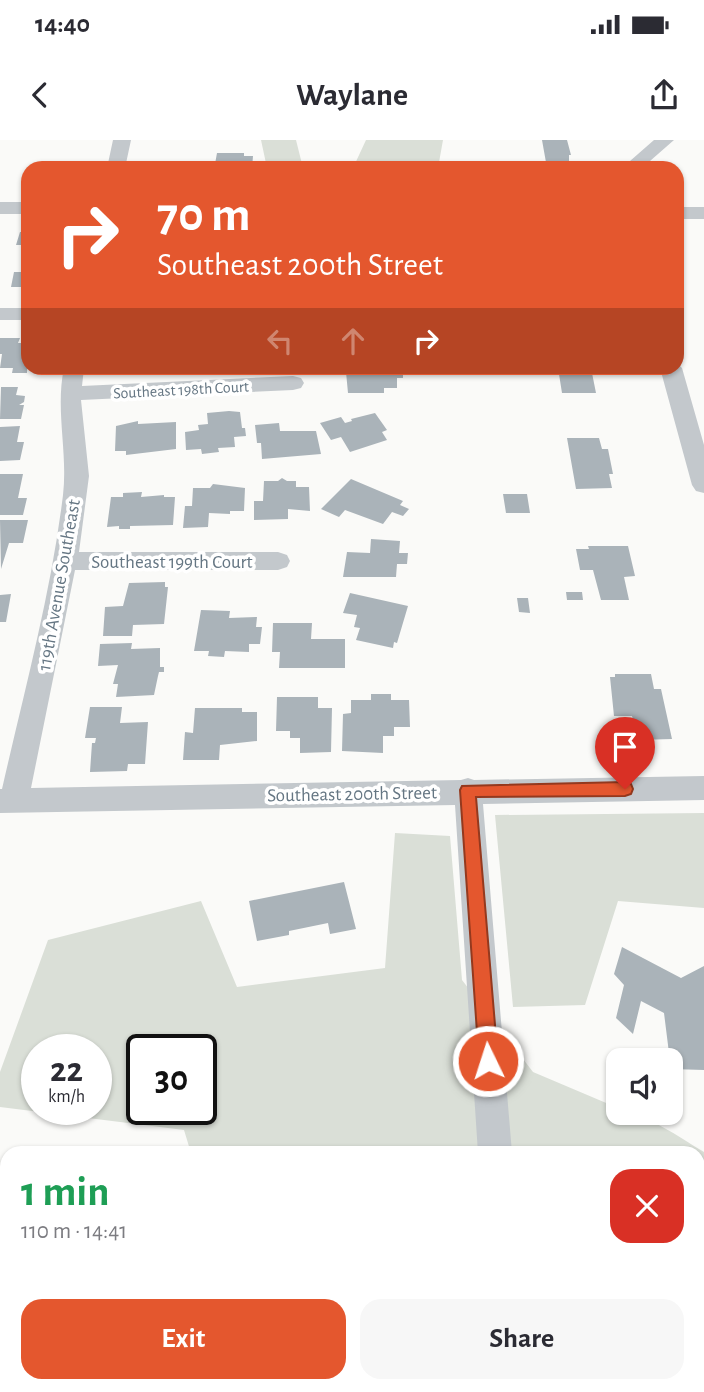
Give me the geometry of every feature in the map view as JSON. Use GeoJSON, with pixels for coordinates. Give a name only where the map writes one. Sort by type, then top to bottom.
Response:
{"type":"FeatureCollection","features":[{"type":"Feature","properties":{"kind":"street"},"geometry":{"type":"LineString","coordinates":[[117,161],[121,140]]}},
{"type":"Feature","properties":{"kind":"street"},"geometry":{"type":"LineString","coordinates":[[640,161],[665,140]]}},
{"type":"Feature","properties":{"kind":"street"},"geometry":{"type":"LineString","coordinates":[[0,208],[21,208]]}},
{"type":"Feature","properties":{"kind":"street"},"geometry":{"type":"LineString","coordinates":[[684,213],[704,213]]}},
{"type":"Feature","properties":{"kind":"street"},"geometry":{"type":"LineString","coordinates":[[0,314],[21,314]]}},
{"type":"Feature","properties":{"kind":"street","name":"119th Avenue Southeast"},"geometry":{"type":"LineString","coordinates":[[7,801],[67,561],[77,476],[70,394],[73,375]]}},
{"type":"Feature","properties":{"kind":"street"},"geometry":{"type":"LineString","coordinates":[[674,375],[696,430],[704,485]]}},
{"type":"Feature","properties":{"kind":"street","name":"Southeast 198th Court"},"geometry":{"type":"LineString","coordinates":[[70,394],[293,383]]}},
{"type":"Feature","properties":{"kind":"street","name":"Southeast 199th Court"},"geometry":{"type":"LineString","coordinates":[[67,561],[278,561]]}},
{"type":"Feature","properties":{"kind":"street","name":"Southeast 200th Street"},"geometry":{"type":"LineString","coordinates":[[7,801],[468,790],[704,788]]}},
{"type":"Feature","properties":{"kind":"street"},"geometry":{"type":"LineString","coordinates":[[468,790],[494,1146]]}},
{"type":"Feature","properties":{"kind":"shaded area"},"geometry":{"type":"Polygon","coordinates":[[[261,140],[296,140],[301,161],[266,161],[261,140]]]}},
{"type":"Feature","properties":{"kind":"shaded area"},"geometry":{"type":"Polygon","coordinates":[[[366,140],[443,140],[439,161],[356,161],[366,140]]]}},
{"type":"Feature","properties":{"kind":"shaded area"},"geometry":{"type":"Polygon","coordinates":[[[704,813],[704,908],[618,901],[585,1005],[513,1007],[495,815],[704,813]]]}},
{"type":"Feature","properties":{"kind":"shaded area"},"geometry":{"type":"Polygon","coordinates":[[[395,833],[450,836],[462,980],[533,1072],[606,1103],[606,1125],[659,1125],[694,1146],[189,1146],[184,1130],[144,1125],[217,1125],[217,1034],[126,1034],[126,1123],[112,1121],[112,1034],[21,1034],[21,1110],[0,1107],[0,1072],[48,940],[201,901],[237,987],[385,968],[395,833]]]}},
{"type":"Feature","properties":{"kind":"building"},"geometry":{"type":"Polygon","coordinates":[[[542,140],[567,140],[571,155],[569,161],[546,161],[542,140]]]}},
{"type":"Feature","properties":{"kind":"building"},"geometry":{"type":"Polygon","coordinates":[[[217,153],[244,153],[244,156],[253,156],[253,161],[216,161],[217,153]]]}},
{"type":"Feature","properties":{"kind":"building"},"geometry":{"type":"Polygon","coordinates":[[[20,232],[21,245],[16,245],[20,232]]]}},
{"type":"Feature","properties":{"kind":"building"},"geometry":{"type":"Polygon","coordinates":[[[14,272],[21,272],[21,287],[11,287],[14,272]]]}},
{"type":"Feature","properties":{"kind":"building"},"geometry":{"type":"Polygon","coordinates":[[[0,338],[20,338],[18,343],[21,343],[21,373],[12,373],[13,368],[0,368],[0,338]]]}},
{"type":"Feature","properties":{"kind":"building"},"geometry":{"type":"Polygon","coordinates":[[[346,375],[403,375],[403,378],[397,378],[397,388],[384,388],[384,393],[348,393],[346,375]]]}},
{"type":"Feature","properties":{"kind":"building"},"geometry":{"type":"Polygon","coordinates":[[[559,375],[592,375],[596,393],[562,393],[559,375]]]}},
{"type":"Feature","properties":{"kind":"building"},"geometry":{"type":"Polygon","coordinates":[[[1,387],[18,387],[16,395],[25,396],[24,402],[19,405],[24,405],[21,419],[0,419],[1,387]]]}},
{"type":"Feature","properties":{"kind":"building"},"geometry":{"type":"Polygon","coordinates":[[[240,412],[242,428],[245,428],[246,436],[234,437],[235,447],[218,448],[219,452],[202,454],[201,449],[186,450],[185,432],[199,430],[198,425],[208,424],[207,413],[240,412]]]}},
{"type":"Feature","properties":{"kind":"building"},"geometry":{"type":"Polygon","coordinates":[[[375,413],[387,430],[382,432],[387,440],[350,452],[341,437],[331,440],[320,423],[341,417],[345,423],[375,413]]]}},
{"type":"Feature","properties":{"kind":"building"},"geometry":{"type":"Polygon","coordinates":[[[138,421],[138,424],[176,422],[176,449],[126,455],[126,451],[115,451],[116,426],[138,421]]]}},
{"type":"Feature","properties":{"kind":"building"},"geometry":{"type":"Polygon","coordinates":[[[279,423],[280,431],[316,431],[321,454],[262,459],[261,443],[257,443],[255,425],[279,423]]]}},
{"type":"Feature","properties":{"kind":"building"},"geometry":{"type":"Polygon","coordinates":[[[20,426],[17,442],[24,442],[20,460],[0,461],[0,427],[20,426]]]}},
{"type":"Feature","properties":{"kind":"building"},"geometry":{"type":"Polygon","coordinates":[[[567,438],[599,438],[602,449],[608,449],[613,474],[609,474],[612,488],[576,489],[567,438]]]}},
{"type":"Feature","properties":{"kind":"building"},"geometry":{"type":"Polygon","coordinates":[[[0,474],[23,474],[18,498],[27,498],[23,515],[0,515],[0,474]]]}},
{"type":"Feature","properties":{"kind":"building"},"geometry":{"type":"Polygon","coordinates":[[[282,478],[296,481],[296,487],[309,487],[310,511],[288,509],[288,519],[254,520],[254,501],[263,501],[264,481],[278,481],[282,478]]]}},
{"type":"Feature","properties":{"kind":"building"},"geometry":{"type":"Polygon","coordinates":[[[351,479],[403,501],[400,505],[409,509],[403,516],[392,512],[383,524],[345,510],[339,517],[321,509],[351,479]]]}},
{"type":"Feature","properties":{"kind":"building"},"geometry":{"type":"Polygon","coordinates":[[[213,484],[245,488],[244,511],[230,511],[230,514],[209,513],[208,527],[183,528],[185,506],[192,506],[193,488],[210,488],[213,484]]]}},
{"type":"Feature","properties":{"kind":"building"},"geometry":{"type":"Polygon","coordinates":[[[142,492],[141,497],[175,497],[173,525],[130,526],[130,529],[107,527],[111,497],[142,492]]]}},
{"type":"Feature","properties":{"kind":"building"},"geometry":{"type":"Polygon","coordinates":[[[503,494],[527,494],[530,513],[506,513],[503,494]]]}},
{"type":"Feature","properties":{"kind":"building"},"geometry":{"type":"Polygon","coordinates":[[[0,520],[28,520],[23,543],[9,543],[1,569],[0,520]]]}},
{"type":"Feature","properties":{"kind":"building"},"geometry":{"type":"Polygon","coordinates":[[[371,539],[400,541],[399,553],[408,553],[407,564],[397,564],[396,577],[343,577],[347,552],[370,553],[371,539]]]}},
{"type":"Feature","properties":{"kind":"building"},"geometry":{"type":"Polygon","coordinates":[[[588,546],[628,546],[635,576],[624,577],[629,600],[601,600],[593,570],[580,570],[576,549],[589,549],[588,546]]]}},
{"type":"Feature","properties":{"kind":"building"},"geometry":{"type":"Polygon","coordinates":[[[165,582],[165,587],[168,587],[164,624],[133,625],[132,636],[103,636],[105,607],[123,606],[129,583],[165,582]]]}},
{"type":"Feature","properties":{"kind":"building"},"geometry":{"type":"Polygon","coordinates":[[[566,592],[582,592],[583,600],[567,600],[566,592]]]}},
{"type":"Feature","properties":{"kind":"building"},"geometry":{"type":"Polygon","coordinates":[[[350,593],[408,606],[393,648],[356,640],[360,628],[354,627],[357,615],[343,613],[350,593]]]}},
{"type":"Feature","properties":{"kind":"building"},"geometry":{"type":"Polygon","coordinates":[[[11,594],[6,622],[0,622],[0,595],[11,594]]]}},
{"type":"Feature","properties":{"kind":"building"},"geometry":{"type":"Polygon","coordinates":[[[517,598],[528,598],[530,613],[519,612],[517,598]]]}},
{"type":"Feature","properties":{"kind":"building"},"geometry":{"type":"Polygon","coordinates":[[[201,610],[230,611],[229,618],[257,617],[256,627],[262,627],[260,644],[249,644],[249,652],[225,651],[224,657],[208,656],[209,651],[194,651],[201,610]]]}},
{"type":"Feature","properties":{"kind":"building"},"geometry":{"type":"Polygon","coordinates":[[[273,623],[312,623],[311,639],[345,639],[345,668],[279,668],[280,652],[272,652],[273,623]]]}},
{"type":"Feature","properties":{"kind":"building"},"geometry":{"type":"Polygon","coordinates":[[[132,643],[131,649],[160,648],[160,667],[164,667],[164,672],[159,672],[154,695],[116,697],[118,684],[113,684],[118,665],[98,666],[100,644],[132,643]]]}},
{"type":"Feature","properties":{"kind":"building"},"geometry":{"type":"Polygon","coordinates":[[[615,674],[651,674],[654,689],[661,689],[672,739],[638,740],[632,716],[614,716],[610,677],[615,677],[615,674]]]}},
{"type":"Feature","properties":{"kind":"building"},"geometry":{"type":"Polygon","coordinates":[[[371,694],[391,694],[391,700],[409,700],[410,727],[394,727],[394,736],[383,736],[383,753],[342,751],[343,714],[351,713],[351,700],[371,700],[371,694]]]}},
{"type":"Feature","properties":{"kind":"building"},"geometry":{"type":"Polygon","coordinates":[[[277,697],[318,697],[318,708],[332,708],[331,752],[300,753],[300,738],[290,738],[290,731],[276,731],[277,697]]]}},
{"type":"Feature","properties":{"kind":"building"},"geometry":{"type":"Polygon","coordinates":[[[90,707],[122,707],[120,723],[148,722],[145,764],[128,764],[127,771],[90,772],[92,743],[95,743],[96,738],[85,738],[90,707]]]}},
{"type":"Feature","properties":{"kind":"building"},"geometry":{"type":"Polygon","coordinates":[[[195,708],[242,708],[242,712],[257,712],[257,741],[220,745],[219,760],[183,760],[185,732],[193,733],[195,708]]]}},
{"type":"Feature","properties":{"kind":"building"},"geometry":{"type":"Polygon","coordinates":[[[344,882],[356,929],[330,934],[328,923],[257,941],[249,901],[344,882]]]}},
{"type":"Feature","properties":{"kind":"building"},"geometry":{"type":"Polygon","coordinates":[[[622,947],[681,978],[704,966],[704,1070],[683,1069],[683,1048],[668,1048],[664,1013],[641,1001],[633,1034],[616,1018],[624,985],[614,974],[622,947]]]}},
{"type":"Feature","properties":{"kind":"route"},"geometry":{"type":"LineString","coordinates":[[488,1061],[468,790],[625,789]]}}]}
